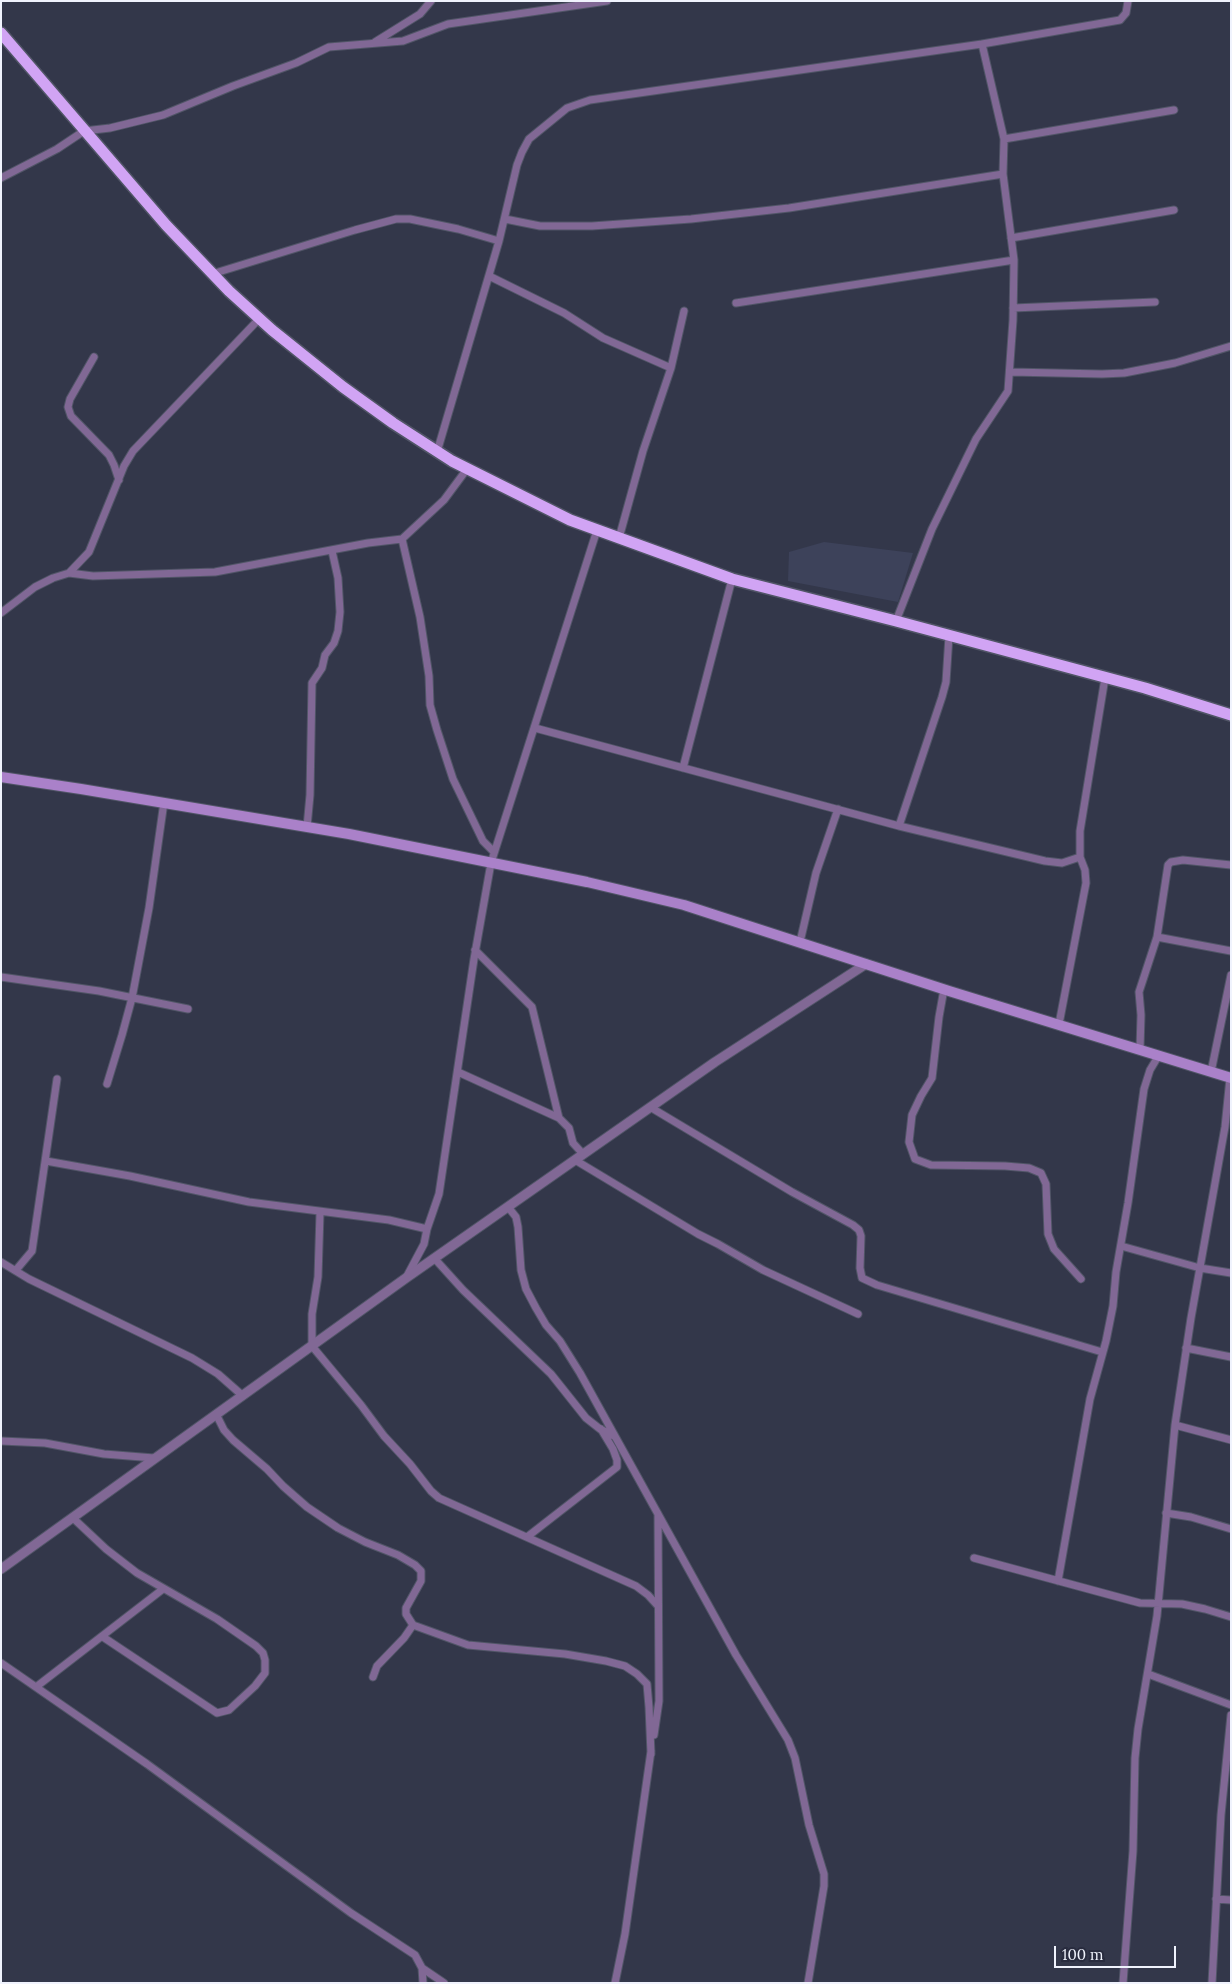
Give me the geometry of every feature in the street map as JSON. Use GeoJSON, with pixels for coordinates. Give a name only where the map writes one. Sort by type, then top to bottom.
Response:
{"type":"FeatureCollection","features":[{"type":"Feature","properties":{"kind":"highway"},"geometry":{"type":"LineString","coordinates":[[1,33],[166,225],[212,274],[259,319],[343,387],[437,452],[467,469],[570,520],[732,579],[1145,688],[1231,715]]}},
{"type":"Feature","properties":{"kind":"main road"},"geometry":{"type":"LineString","coordinates":[[1,777],[164,802],[493,858],[684,906],[1231,1078]]}},
{"type":"Feature","properties":{"kind":"street"},"geometry":{"type":"LineString","coordinates":[[374,42],[393,28],[420,14],[431,1]]}},
{"type":"Feature","properties":{"kind":"street"},"geometry":{"type":"LineString","coordinates":[[1,178],[57,149],[84,131],[110,128],[162,115],[296,63],[329,47],[403,41],[448,24],[607,1]]}},
{"type":"Feature","properties":{"kind":"street"},"geometry":{"type":"LineString","coordinates":[[437,452],[499,241],[517,165],[529,139],[567,108],[590,100],[982,44],[1120,20],[1126,13],[1128,1]]}},
{"type":"Feature","properties":{"kind":"street"},"geometry":{"type":"LineString","coordinates":[[896,621],[932,529],[976,439],[1008,391],[1011,372],[1014,260],[1003,174],[1004,139],[982,44]]}},
{"type":"Feature","properties":{"kind":"street"},"geometry":{"type":"LineString","coordinates":[[1004,139],[1174,110]]}},
{"type":"Feature","properties":{"kind":"street"},"geometry":{"type":"LineString","coordinates":[[505,219],[540,226],[592,226],[691,219],[789,208],[1003,174]]}},
{"type":"Feature","properties":{"kind":"street"},"geometry":{"type":"LineString","coordinates":[[1011,238],[1174,210]]}},
{"type":"Feature","properties":{"kind":"street"},"geometry":{"type":"LineString","coordinates":[[212,274],[355,230],[396,220],[410,219],[458,229],[499,241]]}},
{"type":"Feature","properties":{"kind":"street"},"geometry":{"type":"LineString","coordinates":[[736,303],[1014,260]]}},
{"type":"Feature","properties":{"kind":"street"},"geometry":{"type":"LineString","coordinates":[[489,276],[564,313],[603,338],[671,368]]}},
{"type":"Feature","properties":{"kind":"street"},"geometry":{"type":"LineString","coordinates":[[1013,308],[1155,302]]}},
{"type":"Feature","properties":{"kind":"street"},"geometry":{"type":"LineString","coordinates":[[619,538],[643,450],[671,368],[684,311]]}},
{"type":"Feature","properties":{"kind":"street"},"geometry":{"type":"LineString","coordinates":[[69,573],[89,552],[133,451],[259,319]]}},
{"type":"Feature","properties":{"kind":"street"},"geometry":{"type":"LineString","coordinates":[[1011,372],[1124,373],[1175,363],[1231,346]]}},
{"type":"Feature","properties":{"kind":"street"},"geometry":{"type":"LineString","coordinates":[[94,357],[70,398],[68,407],[71,416],[109,455],[119,480]]}},
{"type":"Feature","properties":{"kind":"street"},"geometry":{"type":"LineString","coordinates":[[1,613],[36,587],[69,573],[93,576],[216,572],[368,543],[402,539],[444,500],[467,469]]}},
{"type":"Feature","properties":{"kind":"street"},"geometry":{"type":"LineString","coordinates":[[406,1278],[424,1244],[439,1194],[475,950],[493,858],[597,530]]}},
{"type":"Feature","properties":{"kind":"street"},"geometry":{"type":"LineString","coordinates":[[402,539],[420,617],[429,676],[430,705],[437,730],[458,787],[493,858]]}},
{"type":"Feature","properties":{"kind":"street"},"geometry":{"type":"LineString","coordinates":[[306,827],[310,795],[312,683],[322,668],[325,655],[334,643],[338,631],[340,612],[338,578],[332,551]]}},
{"type":"Feature","properties":{"kind":"street"},"geometry":{"type":"LineString","coordinates":[[682,768],[732,579]]}},
{"type":"Feature","properties":{"kind":"street"},"geometry":{"type":"LineString","coordinates":[[899,826],[946,682],[949,636]]}},
{"type":"Feature","properties":{"kind":"street"},"geometry":{"type":"LineString","coordinates":[[1059,1024],[1086,883],[1085,870],[1080,857],[1080,831],[1105,678]]}},
{"type":"Feature","properties":{"kind":"street"},"geometry":{"type":"LineString","coordinates":[[535,728],[899,826],[1045,861],[1062,863],[1080,857]]}},
{"type":"Feature","properties":{"kind":"street"},"geometry":{"type":"LineString","coordinates":[[107,1084],[132,998],[149,908],[164,802]]}},
{"type":"Feature","properties":{"kind":"street"},"geometry":{"type":"LineString","coordinates":[[800,942],[816,873],[838,809]]}},
{"type":"Feature","properties":{"kind":"street"},"geometry":{"type":"LineString","coordinates":[[1140,1049],[1141,1014],[1139,992],[1157,937],[1168,865],[1171,862],[1183,860],[1231,865]]}},
{"type":"Feature","properties":{"kind":"street"},"geometry":{"type":"LineString","coordinates":[[1157,937],[1231,951]]}},
{"type":"Feature","properties":{"kind":"street"},"geometry":{"type":"LineString","coordinates":[[475,950],[532,1007],[559,1118]]}},
{"type":"Feature","properties":{"kind":"street"},"geometry":{"type":"LineString","coordinates":[[1,1569],[406,1278],[574,1160],[774,1023],[866,964]]}},
{"type":"Feature","properties":{"kind":"street"},"geometry":{"type":"LineString","coordinates":[[1211,1072],[1231,975]]}},
{"type":"Feature","properties":{"kind":"street"},"geometry":{"type":"LineString","coordinates":[[1,976],[188,1009]]}},
{"type":"Feature","properties":{"kind":"street"},"geometry":{"type":"LineString","coordinates":[[944,989],[932,1078],[912,1115],[909,1142],[915,1159],[931,1165],[1005,1166],[1029,1168],[1041,1173],[1046,1184],[1048,1234],[1054,1249],[1081,1279]]}},
{"type":"Feature","properties":{"kind":"street"},"geometry":{"type":"LineString","coordinates":[[1058,1581],[1090,1399],[1111,1315],[1144,1089],[1150,1070],[1159,1055]]}},
{"type":"Feature","properties":{"kind":"street"},"geometry":{"type":"LineString","coordinates":[[458,1072],[559,1118],[569,1128],[573,1143],[583,1154]]}},
{"type":"Feature","properties":{"kind":"street"},"geometry":{"type":"LineString","coordinates":[[1123,1983],[1138,1729],[1158,1604],[1175,1426],[1186,1348],[1225,1127],[1231,1078]]}},
{"type":"Feature","properties":{"kind":"street"},"geometry":{"type":"LineString","coordinates":[[16,1270],[32,1251],[57,1079]]}},
{"type":"Feature","properties":{"kind":"street"},"geometry":{"type":"LineString","coordinates":[[650,1107],[792,1192],[853,1225],[859,1230],[861,1236],[860,1268],[862,1278],[877,1285],[1102,1352]]}},
{"type":"Feature","properties":{"kind":"street"},"geometry":{"type":"LineString","coordinates":[[574,1160],[698,1234],[763,1270],[858,1314]]}},
{"type":"Feature","properties":{"kind":"street"},"geometry":{"type":"LineString","coordinates":[[46,1161],[130,1176],[249,1202],[320,1213],[389,1220],[427,1229]]}},
{"type":"Feature","properties":{"kind":"street"},"geometry":{"type":"LineString","coordinates":[[508,1207],[516,1217],[521,1270],[526,1289],[546,1325],[560,1341],[580,1373],[736,1655],[788,1740],[795,1758],[809,1825],[824,1874],[824,1886],[808,1983]]}},
{"type":"Feature","properties":{"kind":"street"},"geometry":{"type":"LineString","coordinates":[[320,1213],[318,1277],[312,1314],[312,1346],[431,1491],[439,1498],[636,1586],[658,1606]]}},
{"type":"Feature","properties":{"kind":"street"},"geometry":{"type":"LineString","coordinates":[[1121,1246],[1200,1268],[1231,1272]]}},
{"type":"Feature","properties":{"kind":"street"},"geometry":{"type":"LineString","coordinates":[[435,1258],[463,1290],[551,1374],[586,1418],[600,1429],[614,1436]]}},
{"type":"Feature","properties":{"kind":"street"},"geometry":{"type":"LineString","coordinates":[[1,1262],[29,1279],[112,1321],[144,1333],[192,1358],[218,1374],[244,1396]]}},
{"type":"Feature","properties":{"kind":"street"},"geometry":{"type":"LineString","coordinates":[[1186,1348],[1231,1357]]}},
{"type":"Feature","properties":{"kind":"street"},"geometry":{"type":"LineString","coordinates":[[216,1414],[224,1430],[233,1440],[267,1468],[283,1486],[307,1507],[338,1528],[365,1542],[398,1555],[415,1565],[421,1572],[421,1581],[406,1608],[406,1614],[412,1625],[468,1645],[565,1654],[606,1661],[625,1666],[637,1674],[647,1684],[650,1706],[651,1754]]}},
{"type":"Feature","properties":{"kind":"street"},"geometry":{"type":"LineString","coordinates":[[1175,1426],[1231,1440]]}},
{"type":"Feature","properties":{"kind":"street"},"geometry":{"type":"LineString","coordinates":[[527,1537],[617,1467],[617,1460],[613,1450],[600,1429]]}},
{"type":"Feature","properties":{"kind":"street"},"geometry":{"type":"LineString","coordinates":[[1,1441],[45,1443],[104,1454],[154,1458]]}},
{"type":"Feature","properties":{"kind":"street"},"geometry":{"type":"LineString","coordinates":[[615,1983],[625,1934],[659,1700],[658,1513]]}},
{"type":"Feature","properties":{"kind":"street"},"geometry":{"type":"LineString","coordinates":[[1166,1513],[1191,1517],[1231,1530]]}},
{"type":"Feature","properties":{"kind":"street"},"geometry":{"type":"LineString","coordinates":[[74,1518],[106,1549],[136,1574],[218,1619],[263,1653],[265,1673],[255,1686],[229,1710],[218,1713],[103,1637]]}},
{"type":"Feature","properties":{"kind":"street"},"geometry":{"type":"LineString","coordinates":[[974,1558],[1140,1603],[1182,1604],[1231,1617]]}},
{"type":"Feature","properties":{"kind":"street"},"geometry":{"type":"LineString","coordinates":[[36,1688],[164,1589]]}},
{"type":"Feature","properties":{"kind":"street"},"geometry":{"type":"LineString","coordinates":[[373,1677],[376,1666],[404,1638],[412,1625]]}},
{"type":"Feature","properties":{"kind":"street"},"geometry":{"type":"LineString","coordinates":[[1,1663],[147,1764],[351,1913],[415,1955],[422,1968],[423,1983]]}},
{"type":"Feature","properties":{"kind":"street"},"geometry":{"type":"LineString","coordinates":[[1148,1674],[1231,1705]]}},
{"type":"Feature","properties":{"kind":"street"},"geometry":{"type":"LineString","coordinates":[[1212,1983],[1224,1769],[1231,1715]]}},
{"type":"Feature","properties":{"kind":"street"},"geometry":{"type":"LineString","coordinates":[[1216,1898],[1231,1900]]}},
{"type":"Feature","properties":{"kind":"street"},"geometry":{"type":"LineString","coordinates":[[422,1968],[444,1983]]}},
{"type":"Feature","properties":{"kind":"shaded area"},"geometry":{"type":"Polygon","coordinates":[[[824,542],[913,553],[898,602],[788,581],[789,552],[824,542]]]}}]}
